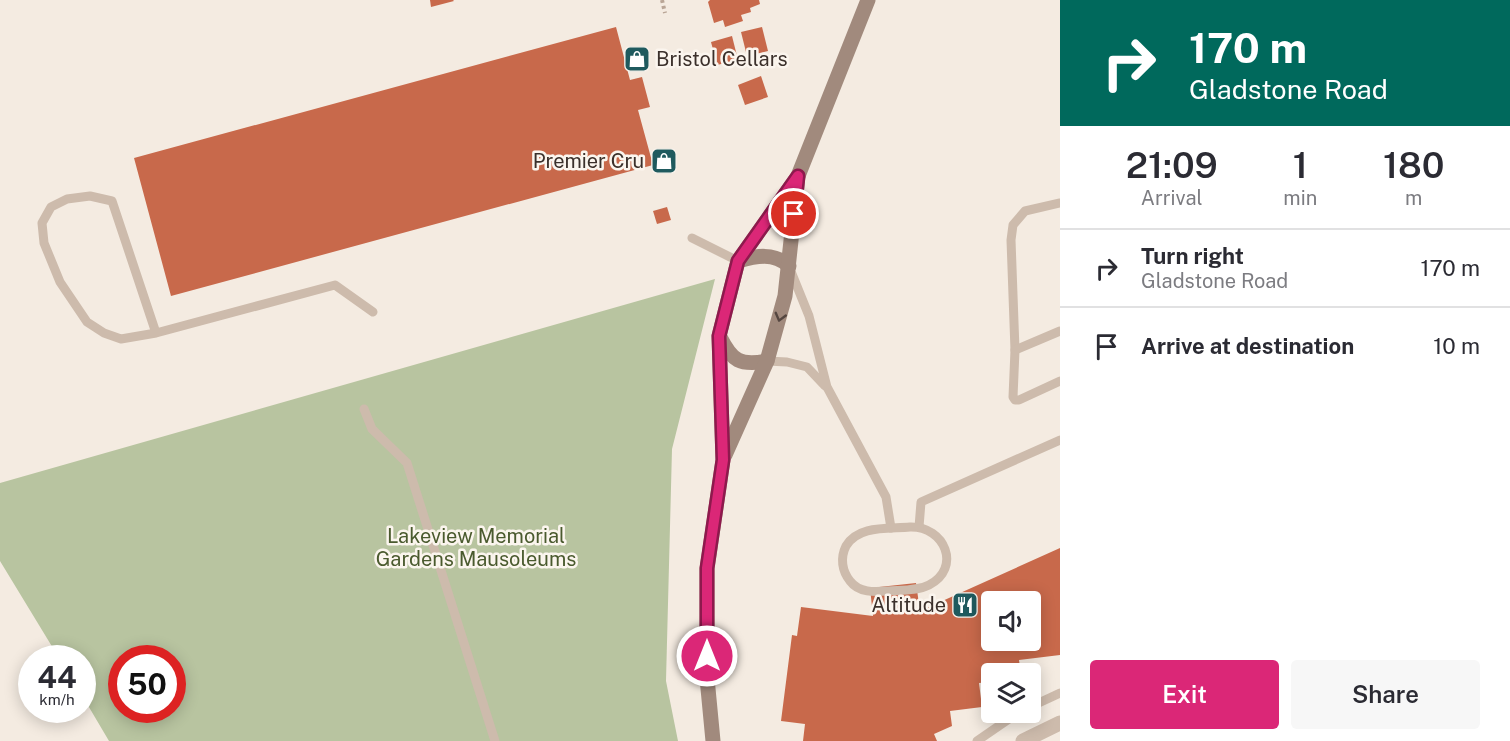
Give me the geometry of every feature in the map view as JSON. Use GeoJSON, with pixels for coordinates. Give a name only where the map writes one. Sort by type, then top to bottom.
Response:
{"type":"FeatureCollection","features":[{"type":"Feature","properties":{"kind":"main road"},"geometry":{"type":"LineString","coordinates":[[713,741],[707,678],[707,568],[723,460],[719,336],[738,261],[798,176],[868,0]]}},
{"type":"Feature","properties":{"kind":"main road"},"geometry":{"type":"LineString","coordinates":[[723,460],[767,361],[785,296],[798,176]]}},
{"type":"Feature","properties":{"kind":"main road"},"geometry":{"type":"LineString","coordinates":[[738,261],[763,256],[775,257],[789,266]]}},
{"type":"Feature","properties":{"kind":"main road"},"geometry":{"type":"LineString","coordinates":[[719,336],[727,351],[734,358],[742,362],[767,361]]}},
{"type":"Feature","properties":{"kind":"street"},"geometry":{"type":"LineString","coordinates":[[1023,741],[1060,723]]}},
{"type":"Feature","properties":{"kind":"lane"},"geometry":{"type":"LineString","coordinates":[[156,333],[112,201],[90,196],[67,199],[51,207],[42,223],[44,243],[60,282],[87,322],[104,333],[121,339],[156,333],[335,285],[373,312]]}},
{"type":"Feature","properties":{"kind":"lane"},"geometry":{"type":"LineString","coordinates":[[1060,203],[1025,211],[1013,225],[1011,240],[1015,350],[1013,396],[1015,400],[1019,400],[1060,381]]}},
{"type":"Feature","properties":{"kind":"lane"},"geometry":{"type":"LineString","coordinates":[[692,238],[738,261]]}},
{"type":"Feature","properties":{"kind":"lane"},"geometry":{"type":"LineString","coordinates":[[789,266],[808,316],[827,387],[886,497],[891,528]]}},
{"type":"Feature","properties":{"kind":"lane"},"geometry":{"type":"LineString","coordinates":[[1015,350],[1060,331]]}},
{"type":"Feature","properties":{"kind":"lane"},"geometry":{"type":"LineString","coordinates":[[767,361],[787,362],[807,367],[827,387]]}},
{"type":"Feature","properties":{"kind":"lane"},"geometry":{"type":"LineString","coordinates":[[364,409],[372,429],[407,463],[495,741]]}},
{"type":"Feature","properties":{"kind":"lane"},"geometry":{"type":"LineString","coordinates":[[919,527],[921,502],[1060,440]]}},
{"type":"Feature","properties":{"kind":"lane"},"geometry":{"type":"LineString","coordinates":[[919,527],[935,533],[944,546],[946,561],[935,581],[918,588],[872,592],[853,585],[844,571],[843,553],[847,545],[861,532],[919,527]]}},
{"type":"Feature","properties":{"kind":"lane"},"geometry":{"type":"LineString","coordinates":[[1041,702],[1060,693]]}},
{"type":"Feature","properties":{"kind":"lane"},"geometry":{"type":"LineString","coordinates":[[977,741],[1003,723]]}},
{"type":"Feature","properties":{"kind":"path"},"geometry":{"type":"LineString","coordinates":[[662,0],[665,13]]}},
{"type":"Feature","properties":{"kind":"green space","name":"Lakeview Memorial Gardens Mausoleums"},"geometry":{"type":"Polygon","coordinates":[[[715,279],[672,449],[666,681],[678,741],[109,741],[96,719],[96,645],[51,645],[0,561],[0,483],[715,279]]]}},
{"type":"Feature","properties":{"kind":"building"},"geometry":{"type":"Polygon","coordinates":[[[430,0],[453,0],[454,1],[431,7],[430,0]]]}},
{"type":"Feature","properties":{"kind":"building"},"geometry":{"type":"Polygon","coordinates":[[[710,0],[759,0],[760,4],[750,8],[751,12],[741,15],[743,21],[725,27],[723,20],[714,23],[708,2],[710,0]]]}},
{"type":"Feature","properties":{"kind":"building"},"geometry":{"type":"Polygon","coordinates":[[[616,27],[630,80],[642,77],[650,107],[638,110],[653,165],[171,296],[134,158],[616,27]]]}},
{"type":"Feature","properties":{"kind":"building"},"geometry":{"type":"Polygon","coordinates":[[[762,27],[768,51],[747,56],[741,32],[762,27]]]}},
{"type":"Feature","properties":{"kind":"building"},"geometry":{"type":"Polygon","coordinates":[[[732,36],[738,60],[717,65],[711,42],[732,36]]]}},
{"type":"Feature","properties":{"kind":"building"},"geometry":{"type":"Polygon","coordinates":[[[761,76],[768,97],[745,105],[738,85],[761,76]]]}},
{"type":"Feature","properties":{"kind":"building"},"geometry":{"type":"Polygon","coordinates":[[[667,207],[671,220],[657,224],[653,211],[667,207]]]}},
{"type":"Feature","properties":{"kind":"building"},"geometry":{"type":"Polygon","coordinates":[[[1060,548],[1060,655],[1019,660],[1019,663],[981,663],[981,683],[979,683],[981,707],[950,711],[952,726],[934,734],[937,741],[803,741],[805,724],[781,721],[792,635],[797,636],[801,607],[873,616],[870,588],[916,583],[920,611],[1060,548]]]}},
{"type":"Feature","properties":{"kind":"place","name":"Bristol Cellars"},"geometry":{"type":"Point","coordinates":[637,59]}},
{"type":"Feature","properties":{"kind":"place","name":"Premier Cru"},"geometry":{"type":"Point","coordinates":[664,161]}},
{"type":"Feature","properties":{"kind":"place","name":"Altitude"},"geometry":{"type":"Point","coordinates":[965,605]}},
{"type":"Feature","properties":{"kind":"route"},"geometry":{"type":"LineString","coordinates":[[707,656],[707,568],[723,460],[719,336],[738,261],[798,176],[794,214]]}}]}
